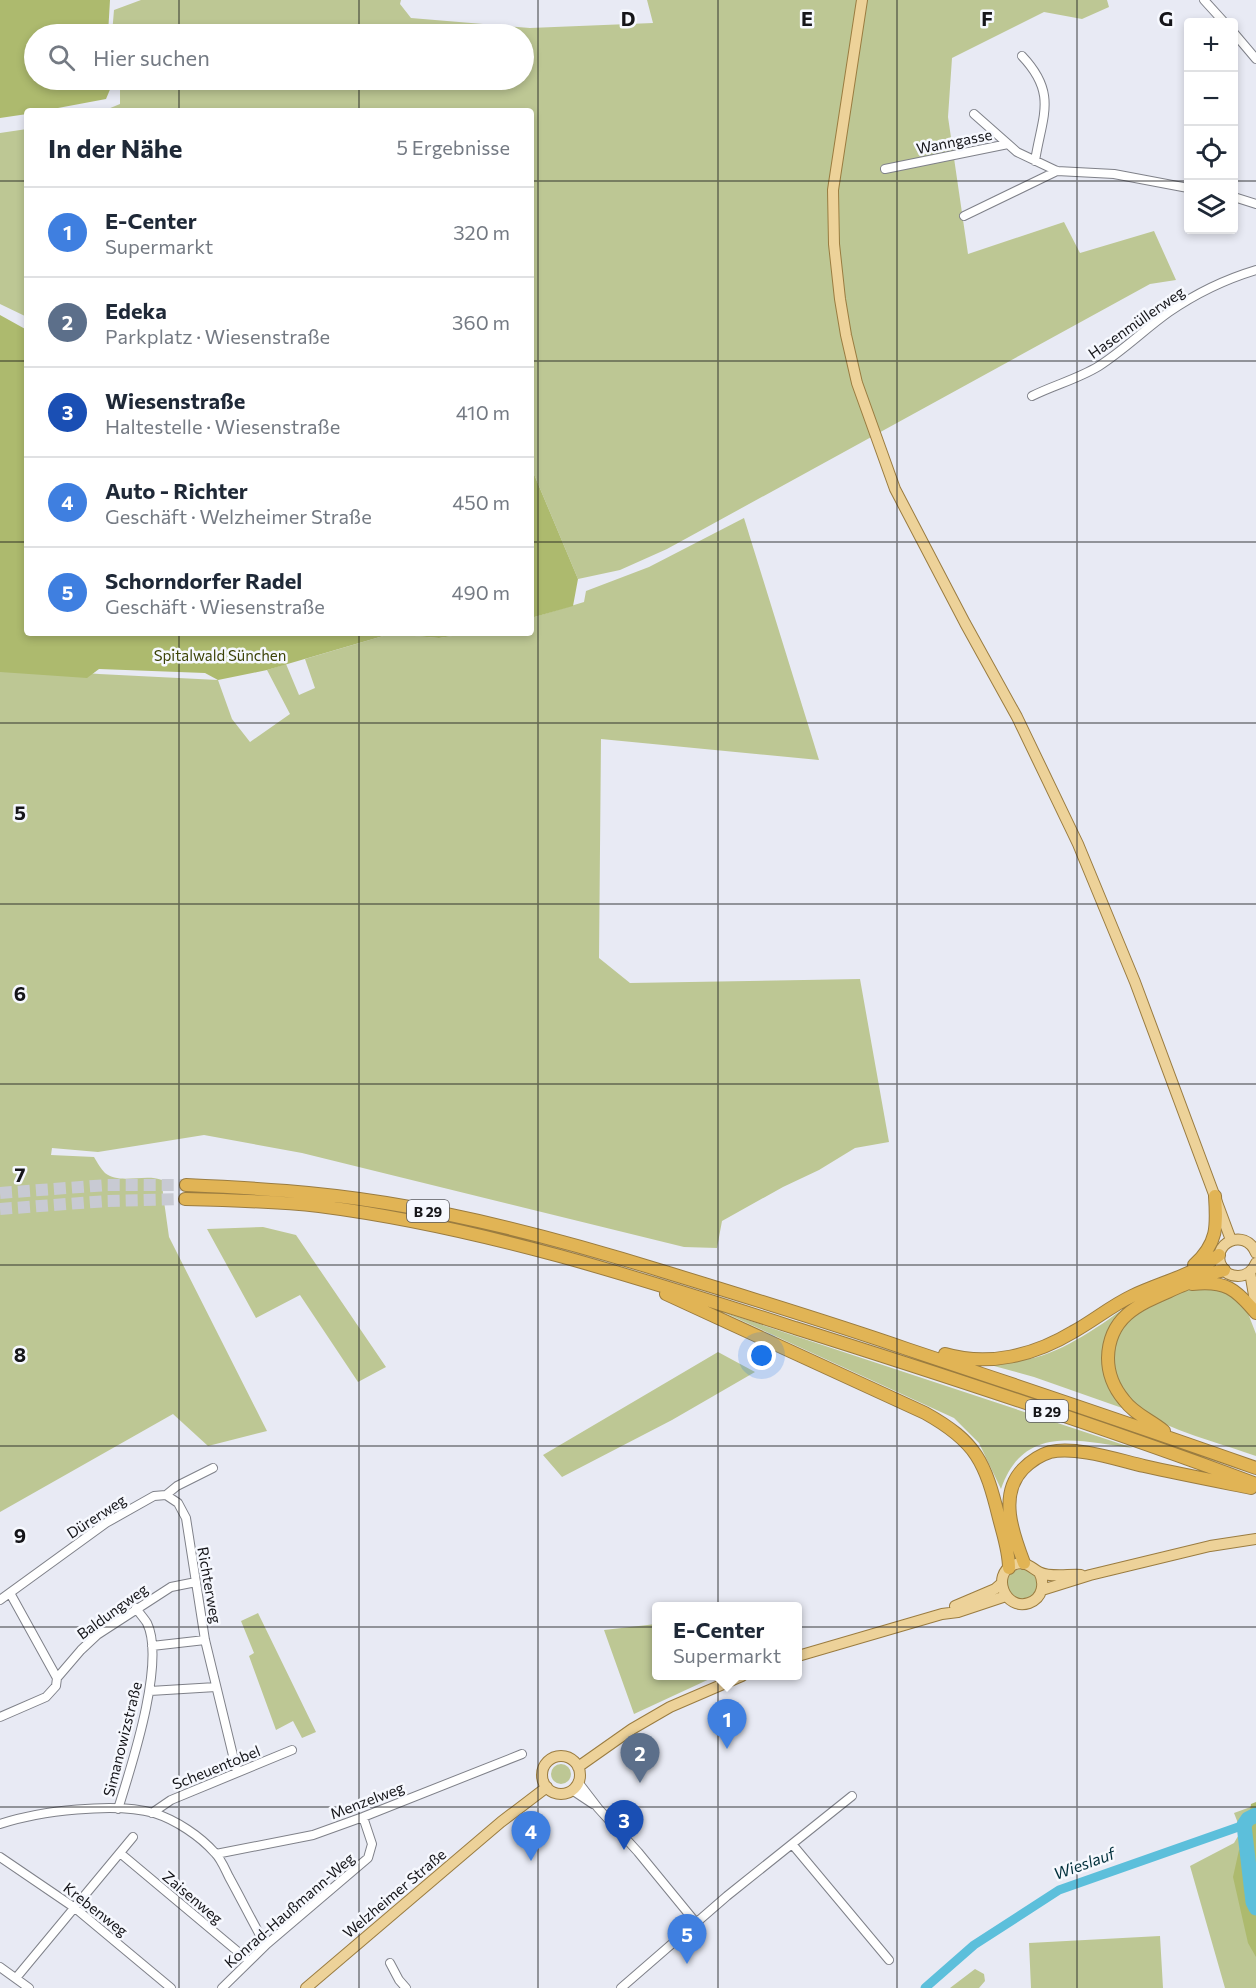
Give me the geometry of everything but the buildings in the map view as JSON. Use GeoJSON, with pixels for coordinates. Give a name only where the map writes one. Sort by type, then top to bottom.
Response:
{"type":"FeatureCollection","features":[{"type":"Feature","properties":{"kind":"highway","name":"B 29"},"geometry":{"type":"LineString","coordinates":[[186,1185],[316,1193],[386,1203],[456,1216],[617,1257],[849,1328],[1256,1468]]}},
{"type":"Feature","properties":{"kind":"highway"},"geometry":{"type":"LineString","coordinates":[[1181,1281],[1210,1247],[1216,1226],[1215,1196]]}},
{"type":"Feature","properties":{"kind":"highway","name":"B 29"},"geometry":{"type":"LineString","coordinates":[[185,1199],[241,1200],[319,1206],[426,1224],[555,1254],[645,1280],[884,1356],[1256,1484]]}},
{"type":"Feature","properties":{"kind":"highway"},"geometry":{"type":"LineString","coordinates":[[1171,1438],[1158,1426],[1132,1410],[1124,1401],[1110,1374],[1108,1350],[1116,1327],[1124,1316],[1220,1255]]}},
{"type":"Feature","properties":{"kind":"highway"},"geometry":{"type":"LineString","coordinates":[[903,1347],[922,1348],[956,1357],[986,1359],[1014,1357],[1044,1348],[1129,1298],[1224,1270]]}},
{"type":"Feature","properties":{"kind":"highway"},"geometry":{"type":"LineString","coordinates":[[645,1280],[660,1291],[925,1413],[959,1435],[987,1474],[1003,1533],[1009,1568]]}},
{"type":"Feature","properties":{"kind":"highway"},"geometry":{"type":"LineString","coordinates":[[1181,1281],[1220,1283],[1232,1288],[1256,1313]]}},
{"type":"Feature","properties":{"kind":"highway"},"geometry":{"type":"LineString","coordinates":[[1024,1563],[1010,1521],[1009,1502],[1016,1477],[1031,1461],[1050,1452],[1067,1451],[1095,1455],[1256,1489]]}},
{"type":"Feature","properties":{"kind":"main road"},"geometry":{"type":"LineString","coordinates":[[862,0],[833,190],[834,244],[840,299],[857,383],[896,489],[965,623],[1017,717],[1078,844],[1135,982],[1231,1240]]}},
{"type":"Feature","properties":{"kind":"main road"},"geometry":{"type":"LineString","coordinates":[[1253,1267],[1244,1276],[1236,1276],[1224,1270],[1220,1255],[1223,1246],[1237,1239],[1248,1242],[1256,1253]]}},
{"type":"Feature","properties":{"kind":"main road"},"geometry":{"type":"LineString","coordinates":[[1253,1267],[1254,1302]]}},
{"type":"Feature","properties":{"kind":"main road"},"geometry":{"type":"LineString","coordinates":[[1236,1276],[1254,1302]]}},
{"type":"Feature","properties":{"kind":"main road"},"geometry":{"type":"LineString","coordinates":[[1090,1575],[1052,1575],[1039,1572],[1024,1563],[1009,1568],[1004,1574],[1002,1583],[1006,1596],[1023,1604],[1034,1600],[1042,1590],[1090,1575],[1210,1546],[1256,1539]]}},
{"type":"Feature","properties":{"kind":"main road"},"geometry":{"type":"LineString","coordinates":[[1039,1572],[1042,1590]]}},
{"type":"Feature","properties":{"kind":"main road"},"geometry":{"type":"LineString","coordinates":[[942,1614],[995,1589],[1002,1583]]}},
{"type":"Feature","properties":{"kind":"main road"},"geometry":{"type":"LineString","coordinates":[[802,1655],[942,1614],[958,1612],[1006,1596]]}},
{"type":"Feature","properties":{"kind":"main road"},"geometry":{"type":"LineString","coordinates":[[575,1763],[670,1707],[733,1680]]}},
{"type":"Feature","properties":{"kind":"main road"},"geometry":{"type":"LineString","coordinates":[[561,1756],[575,1763],[580,1777],[575,1786],[567,1792],[556,1793],[545,1784],[543,1770],[550,1760],[561,1756]]}},
{"type":"Feature","properties":{"kind":"main road","name":"Welzheimer Straße"},"geometry":{"type":"LineString","coordinates":[[306,1988],[545,1784]]}},
{"type":"Feature","properties":{"kind":"street"},"geometry":{"type":"LineString","coordinates":[[1204,0],[1220,18]]}},
{"type":"Feature","properties":{"kind":"street"},"geometry":{"type":"LineString","coordinates":[[1238,39],[1256,59]]}},
{"type":"Feature","properties":{"kind":"street"},"geometry":{"type":"LineString","coordinates":[[1022,56],[1038,78],[1046,106],[1035,161]]}},
{"type":"Feature","properties":{"kind":"street"},"geometry":{"type":"LineString","coordinates":[[974,114],[1008,144]]}},
{"type":"Feature","properties":{"kind":"street","name":"Wanngasse"},"geometry":{"type":"LineString","coordinates":[[885,169],[1008,144],[1017,152],[1057,171],[1114,174],[1184,187]]}},
{"type":"Feature","properties":{"kind":"street","name":"Wanngasse"},"geometry":{"type":"LineString","coordinates":[[964,216],[1057,171]]}},
{"type":"Feature","properties":{"kind":"street"},"geometry":{"type":"LineString","coordinates":[[1238,199],[1256,204]]}},
{"type":"Feature","properties":{"kind":"street","name":"Hasenmüllerweg"},"geometry":{"type":"LineString","coordinates":[[1032,396],[1051,386],[1077,378],[1100,365],[1171,311],[1229,278],[1256,270]]}},
{"type":"Feature","properties":{"kind":"street","name":"Dürerweg"},"geometry":{"type":"LineString","coordinates":[[0,1600],[106,1523],[154,1496],[166,1495],[177,1486],[213,1467]]}},
{"type":"Feature","properties":{"kind":"street","name":"Richterweg"},"geometry":{"type":"LineString","coordinates":[[166,1495],[178,1503],[186,1518],[205,1640],[237,1772]]}},
{"type":"Feature","properties":{"kind":"street","name":"Baldungweg"},"geometry":{"type":"LineString","coordinates":[[0,1717],[46,1697],[56,1686],[57,1678],[81,1650],[97,1635],[136,1608],[171,1587],[196,1582]]}},
{"type":"Feature","properties":{"kind":"street"},"geometry":{"type":"LineString","coordinates":[[10,1593],[57,1678]]}},
{"type":"Feature","properties":{"kind":"street","name":"Simanowizstraße"},"geometry":{"type":"LineString","coordinates":[[118,1809],[150,1691],[152,1646],[147,1624],[136,1608]]}},
{"type":"Feature","properties":{"kind":"street"},"geometry":{"type":"LineString","coordinates":[[152,1646],[205,1640]]}},
{"type":"Feature","properties":{"kind":"street"},"geometry":{"type":"LineString","coordinates":[[150,1691],[216,1687]]}},
{"type":"Feature","properties":{"kind":"street","name":"Scheuentobel"},"geometry":{"type":"LineString","coordinates":[[152,1813],[171,1800],[292,1750]]}},
{"type":"Feature","properties":{"kind":"street","name":"Menzelweg"},"geometry":{"type":"LineString","coordinates":[[216,1854],[313,1835],[522,1754]]}},
{"type":"Feature","properties":{"kind":"street"},"geometry":{"type":"LineString","coordinates":[[575,1786],[638,1852],[697,1924]]}},
{"type":"Feature","properties":{"kind":"street"},"geometry":{"type":"LineString","coordinates":[[621,1988],[727,1896],[852,1796]]}},
{"type":"Feature","properties":{"kind":"street"},"geometry":{"type":"LineString","coordinates":[[0,1824],[81,1809],[118,1809],[152,1813],[169,1819],[188,1830],[216,1854],[267,1944]]}},
{"type":"Feature","properties":{"kind":"street","name":"Konrad-Haußmann-Weg"},"geometry":{"type":"LineString","coordinates":[[222,1988],[267,1944],[368,1858],[372,1844],[363,1817]]}},
{"type":"Feature","properties":{"kind":"street"},"geometry":{"type":"LineString","coordinates":[[16,1978],[133,1837]]}},
{"type":"Feature","properties":{"kind":"street"},"geometry":{"type":"LineString","coordinates":[[792,1844],[889,1960]]}},
{"type":"Feature","properties":{"kind":"street","name":"Zaisenweg"},"geometry":{"type":"LineString","coordinates":[[120,1853],[249,1961]]}},
{"type":"Feature","properties":{"kind":"street","name":"Krebenweg"},"geometry":{"type":"LineString","coordinates":[[0,1857],[75,1908],[171,1988]]}},
{"type":"Feature","properties":{"kind":"street"},"geometry":{"type":"LineString","coordinates":[[390,1963],[406,1988]]}},
{"type":"Feature","properties":{"kind":"street"},"geometry":{"type":"LineString","coordinates":[[0,1967],[29,1988]]}},
{"type":"Feature","properties":{"kind":"green space"},"geometry":{"type":"Polygon","coordinates":[[[0,0],[110,0],[109,24],[24,24],[24,90],[110,90],[106,99],[58,108],[24,108],[24,114],[0,118],[0,0]]]}},
{"type":"Feature","properties":{"kind":"green space"},"geometry":{"type":"Polygon","coordinates":[[[141,0],[401,0],[400,4],[411,18],[482,24],[113,24],[114,10],[141,0]]]}},
{"type":"Feature","properties":{"kind":"green space"},"geometry":{"type":"Polygon","coordinates":[[[647,0],[1107,0],[1109,7],[1082,19],[1044,12],[952,58],[948,117],[968,254],[1064,222],[1080,253],[1154,231],[1176,280],[1150,284],[667,549],[620,570],[578,579],[534,474],[534,108],[110,108],[120,104],[120,90],[534,90],[534,28],[653,23],[647,0]]]}},
{"type":"Feature","properties":{"kind":"green space"},"geometry":{"type":"Polygon","coordinates":[[[24,129],[24,316],[0,304],[0,133],[24,129]]]}},
{"type":"Feature","properties":{"kind":"green space","name":"Spitalwald Sünchen"},"geometry":{"type":"Polygon","coordinates":[[[0,315],[24,328],[24,636],[383,636],[267,670],[218,680],[205,673],[99,669],[87,678],[0,672],[0,315]]]}},
{"type":"Feature","properties":{"kind":"green space"},"geometry":{"type":"Polygon","coordinates":[[[534,474],[578,579],[573,606],[534,617],[534,474]]]}},
{"type":"Feature","properties":{"kind":"green space"},"geometry":{"type":"Polygon","coordinates":[[[744,518],[819,760],[601,739],[599,958],[630,983],[860,979],[889,1142],[855,1148],[819,1170],[722,1221],[717,1248],[684,1247],[302,1153],[204,1135],[98,1152],[52,1148],[51,1155],[94,1157],[105,1173],[111,1176],[125,1179],[155,1178],[162,1180],[169,1237],[267,1431],[208,1446],[173,1414],[0,1512],[0,666],[218,680],[232,719],[250,742],[290,714],[267,670],[286,664],[299,695],[315,688],[305,659],[383,636],[439,638],[534,636],[534,617],[584,602],[586,591],[649,567],[744,518]]]}},
{"type":"Feature","properties":{"kind":"green space","name":"Spitalwald Sünchen"},"geometry":{"type":"Polygon","coordinates":[[[414,636],[452,636],[439,638],[414,636]]]}},
{"type":"Feature","properties":{"kind":"green space"},"geometry":{"type":"Polygon","coordinates":[[[263,1227],[296,1235],[386,1367],[358,1382],[300,1295],[256,1318],[207,1229],[263,1227]]]}},
{"type":"Feature","properties":{"kind":"green space"},"geometry":{"type":"Polygon","coordinates":[[[1220,1287],[1246,1308],[1256,1334],[1256,1456],[1179,1430],[1151,1417],[1130,1400],[1116,1374],[1114,1359],[1117,1337],[1135,1316],[1185,1291],[1220,1287]]]}},
{"type":"Feature","properties":{"kind":"green space"},"geometry":{"type":"Polygon","coordinates":[[[1131,1303],[1117,1317],[1107,1340],[1125,1409],[1034,1377],[983,1363],[1029,1359],[1056,1350],[1096,1328],[1131,1303]]]}},
{"type":"Feature","properties":{"kind":"green space"},"geometry":{"type":"Polygon","coordinates":[[[723,1312],[1133,1448],[1074,1440],[1039,1445],[1024,1454],[1011,1468],[1001,1489],[979,1443],[954,1418],[723,1312]]]}},
{"type":"Feature","properties":{"kind":"green space"},"geometry":{"type":"Polygon","coordinates":[[[718,1352],[755,1372],[672,1420],[562,1477],[543,1455],[718,1352]]]}},
{"type":"Feature","properties":{"kind":"green space"},"geometry":{"type":"Polygon","coordinates":[[[1022,1569],[1033,1573],[1037,1584],[1033,1595],[1022,1599],[1011,1595],[1007,1584],[1011,1573],[1022,1569]]]}},
{"type":"Feature","properties":{"kind":"green space"},"geometry":{"type":"Polygon","coordinates":[[[258,1613],[316,1732],[302,1738],[293,1721],[276,1730],[249,1656],[254,1653],[241,1621],[258,1613]]]}},
{"type":"Feature","properties":{"kind":"green space"},"geometry":{"type":"Polygon","coordinates":[[[652,1624],[652,1680],[707,1680],[634,1714],[604,1630],[652,1624]]]}},
{"type":"Feature","properties":{"kind":"green space"},"geometry":{"type":"Polygon","coordinates":[[[557,1764],[565,1764],[571,1770],[571,1778],[565,1784],[557,1784],[551,1778],[551,1770],[557,1764]]]}},
{"type":"Feature","properties":{"kind":"green space"},"geometry":{"type":"Polygon","coordinates":[[[1256,1802],[1256,1957],[1248,1943],[1233,1877],[1239,1850],[1250,1844],[1247,1832],[1251,1804],[1256,1802]]]}},
{"type":"Feature","properties":{"kind":"green space"},"geometry":{"type":"Polygon","coordinates":[[[1256,1805],[1256,1988],[1225,1988],[1190,1866],[1234,1843],[1241,1831],[1234,1813],[1256,1805]]]}},
{"type":"Feature","properties":{"kind":"green space"},"geometry":{"type":"Polygon","coordinates":[[[1160,1936],[1163,1988],[1031,1988],[1029,1943],[1160,1936]]]}},
{"type":"Feature","properties":{"kind":"green space"},"geometry":{"type":"Polygon","coordinates":[[[975,1969],[984,1974],[985,1981],[979,1988],[950,1988],[975,1969]]]}},
{"type":"Feature","properties":{"kind":"waterway","name":"Wieslauf"},"geometry":{"type":"LineString","coordinates":[[1256,1815],[1248,1819],[1244,1825],[1253,1902],[1256,1908]]}},
{"type":"Feature","properties":{"kind":"waterway","name":"Wieslauf"},"geometry":{"type":"LineString","coordinates":[[925,1988],[974,1945],[1059,1890],[1244,1825]]}},
{"type":"Feature","properties":{"kind":"tunnel"},"geometry":{"type":"LineString","coordinates":[[0,1193],[107,1185],[186,1185]]}},
{"type":"Feature","properties":{"kind":"tunnel"},"geometry":{"type":"LineString","coordinates":[[0,1209],[107,1201],[185,1199]]}},
{"type":"Feature","properties":{"kind":"place","name":"E-Center"},"geometry":{"type":"Point","coordinates":[727,1749]}},
{"type":"Feature","properties":{"kind":"place","name":"Edeka"},"geometry":{"type":"Point","coordinates":[640,1783]}},
{"type":"Feature","properties":{"kind":"place","name":"Wiesenstraße"},"geometry":{"type":"Point","coordinates":[624,1850]}},
{"type":"Feature","properties":{"kind":"place","name":"Auto - Richter"},"geometry":{"type":"Point","coordinates":[531,1861]}},
{"type":"Feature","properties":{"kind":"place","name":"Schorndorfer Radel"},"geometry":{"type":"Point","coordinates":[687,1964]}}]}
